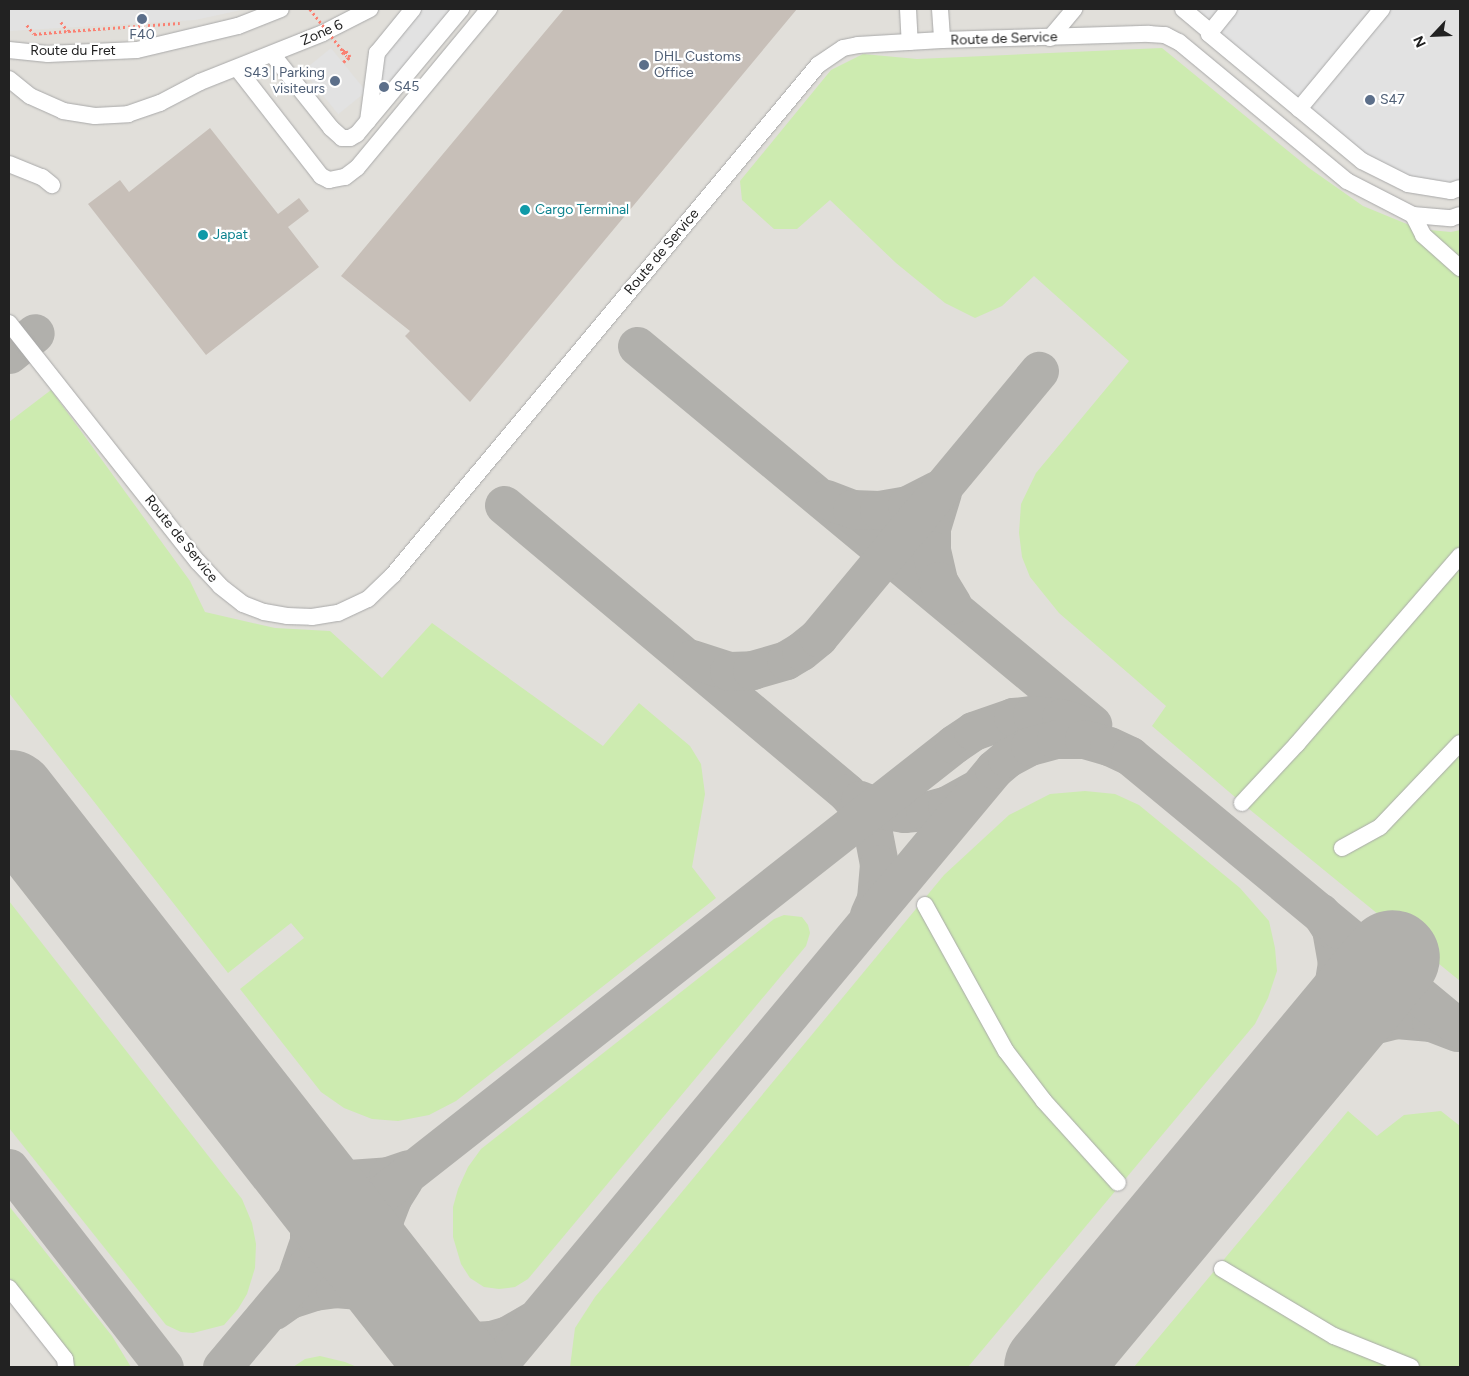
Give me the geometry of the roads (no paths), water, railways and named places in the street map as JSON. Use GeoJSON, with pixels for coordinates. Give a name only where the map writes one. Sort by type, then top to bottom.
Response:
{"type":"FeatureCollection","features":[{"type":"Feature","properties":{"kind":"street","name":"Route du Fret"},"geometry":{"type":"LineString","coordinates":[[9,50],[48,54],[137,50],[238,26],[281,9]]}},
{"type":"Feature","properties":{"kind":"street","name":"Zone 6"},"geometry":{"type":"LineString","coordinates":[[9,79],[30,96],[63,111],[96,116],[128,114],[160,103],[200,82],[332,30],[370,9]]}},
{"type":"Feature","properties":{"kind":"street"},"geometry":{"type":"LineString","coordinates":[[368,121],[377,53],[413,9]]}},
{"type":"Feature","properties":{"kind":"street"},"geometry":{"type":"LineString","coordinates":[[272,54],[331,128],[342,138],[350,138],[357,134],[461,9]]}},
{"type":"Feature","properties":{"kind":"street"},"geometry":{"type":"LineString","coordinates":[[237,68],[321,176],[329,180],[345,177],[356,168],[489,9]]}},
{"type":"Feature","properties":{"kind":"street"},"geometry":{"type":"LineString","coordinates":[[908,9],[910,42]]}},
{"type":"Feature","properties":{"kind":"street"},"geometry":{"type":"LineString","coordinates":[[940,9],[942,40]]}},
{"type":"Feature","properties":{"kind":"street"},"geometry":{"type":"LineString","coordinates":[[1050,38],[1074,9]]}},
{"type":"Feature","properties":{"kind":"street"},"geometry":{"type":"LineString","coordinates":[[1183,9],[1210,32],[1208,34],[1362,161],[1408,184],[1451,191],[1460,188]]}},
{"type":"Feature","properties":{"kind":"street"},"geometry":{"type":"LineString","coordinates":[[1210,32],[1229,9]]}},
{"type":"Feature","properties":{"kind":"street"},"geometry":{"type":"LineString","coordinates":[[1299,109],[1382,9]]}},
{"type":"Feature","properties":{"kind":"street","name":"Route de Service"},"geometry":{"type":"LineString","coordinates":[[9,323],[198,562],[220,586],[243,604],[264,612],[286,616],[312,617],[338,613],[368,599],[393,575],[818,65],[830,55],[851,47],[942,40],[1165,35],[1179,42],[1347,181],[1413,215],[1451,218],[1460,215]]}},
{"type":"Feature","properties":{"kind":"street"},"geometry":{"type":"LineString","coordinates":[[9,164],[42,177],[52,185]]}},
{"type":"Feature","properties":{"kind":"street"},"geometry":{"type":"LineString","coordinates":[[1413,215],[1423,236],[1460,268]]}},
{"type":"Feature","properties":{"kind":"street"},"geometry":{"type":"LineString","coordinates":[[1242,803],[1297,744],[1460,556]]}},
{"type":"Feature","properties":{"kind":"street"},"geometry":{"type":"LineString","coordinates":[[1342,848],[1380,827],[1460,743]]}},
{"type":"Feature","properties":{"kind":"street"},"geometry":{"type":"LineString","coordinates":[[925,905],[1006,1051],[1044,1101],[1118,1183]]}},
{"type":"Feature","properties":{"kind":"street"},"geometry":{"type":"LineString","coordinates":[[1222,1269],[1334,1336],[1411,1367]]}},
{"type":"Feature","properties":{"kind":"street"},"geometry":{"type":"LineString","coordinates":[[9,1288],[66,1363]]}},
{"type":"Feature","properties":{"kind":"place","name":"F40"},"geometry":{"type":"Point","coordinates":[142,19]}},
{"type":"Feature","properties":{"kind":"place","name":"DHL Customs Office"},"geometry":{"type":"Point","coordinates":[644,65]}},
{"type":"Feature","properties":{"kind":"place","name":"S43 | Parking visiteurs"},"geometry":{"type":"Point","coordinates":[335,81]}},
{"type":"Feature","properties":{"kind":"place","name":"S45"},"geometry":{"type":"Point","coordinates":[384,87]}},
{"type":"Feature","properties":{"kind":"place","name":"S47"},"geometry":{"type":"Point","coordinates":[1370,100]}},
{"type":"Feature","properties":{"kind":"place","name":"Cargo Terminal"},"geometry":{"type":"Point","coordinates":[525,210]}},
{"type":"Feature","properties":{"kind":"place","name":"Japat"},"geometry":{"type":"Point","coordinates":[203,235]}}]}
